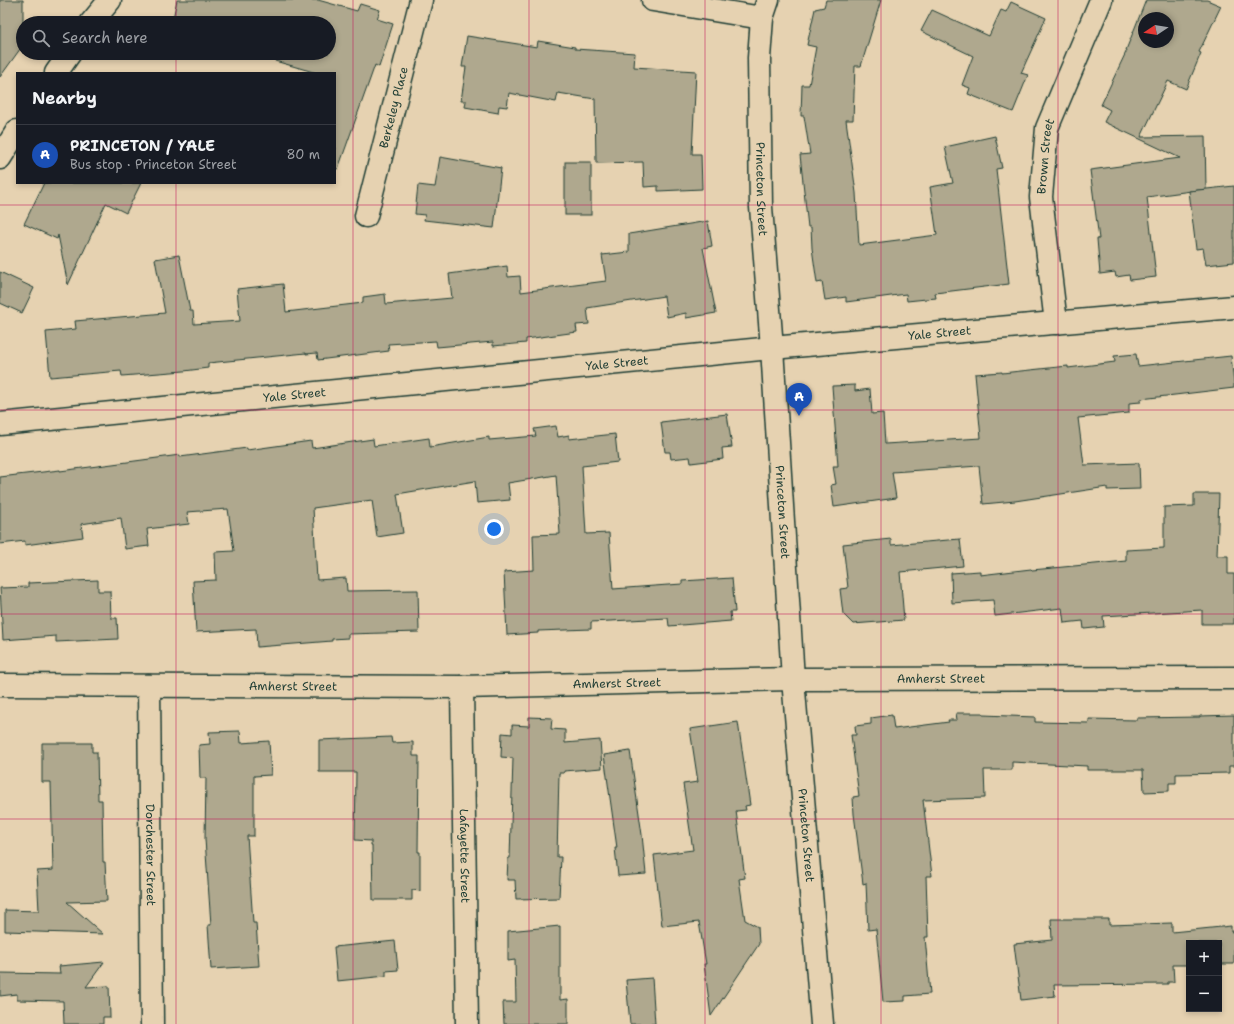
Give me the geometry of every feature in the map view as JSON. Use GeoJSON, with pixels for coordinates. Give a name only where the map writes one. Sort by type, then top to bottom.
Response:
{"type":"FeatureCollection","features":[{"type":"Feature","properties":{"kind":"street"},"geometry":{"type":"LineString","coordinates":[[97,16],[110,0]]}},
{"type":"Feature","properties":{"kind":"street","name":"Berkeley Place"},"geometry":{"type":"LineString","coordinates":[[366,216],[421,0]]}},
{"type":"Feature","properties":{"kind":"street"},"geometry":{"type":"LineString","coordinates":[[653,0],[765,9]]}},
{"type":"Feature","properties":{"kind":"street","name":"Brown Street"},"geometry":{"type":"LineString","coordinates":[[1056,323],[1040,197],[1047,128],[1101,0]]}},
{"type":"Feature","properties":{"kind":"street","name":"Princeton Street"},"geometry":{"type":"LineString","coordinates":[[765,9],[759,58],[761,207],[772,348],[793,679],[822,1024]]}},
{"type":"Feature","properties":{"kind":"street"},"geometry":{"type":"LineString","coordinates":[[57,72],[65,60]]}},
{"type":"Feature","properties":{"kind":"street"},"geometry":{"type":"LineString","coordinates":[[0,158],[16,133]]}},
{"type":"Feature","properties":{"kind":"street","name":"Yale Street"},"geometry":{"type":"LineString","coordinates":[[0,424],[772,348],[1234,307]]}},
{"type":"Feature","properties":{"kind":"street","name":"Amherst Street"},"geometry":{"type":"LineString","coordinates":[[0,685],[462,688],[793,679],[1234,678]]}},
{"type":"Feature","properties":{"kind":"street","name":"Dorchester Street"},"geometry":{"type":"LineString","coordinates":[[149,686],[152,1024]]}},
{"type":"Feature","properties":{"kind":"street","name":"Lafayette Street"},"geometry":{"type":"LineString","coordinates":[[462,688],[467,1024]]}},
{"type":"Feature","properties":{"kind":"building"},"geometry":{"type":"Polygon","coordinates":[[[0,0],[23,0],[23,16],[16,16],[16,55],[0,77],[0,0]]]}},
{"type":"Feature","properties":{"kind":"building"},"geometry":{"type":"Polygon","coordinates":[[[177,0],[318,0],[357,11],[360,4],[380,10],[377,19],[393,24],[379,67],[375,65],[338,169],[336,168],[336,72],[314,72],[275,61],[336,60],[336,16],[174,16],[177,0]]]}},
{"type":"Feature","properties":{"kind":"building"},"geometry":{"type":"Polygon","coordinates":[[[826,0],[881,0],[861,66],[855,66],[853,120],[846,120],[856,193],[859,245],[937,235],[930,187],[953,183],[945,147],[995,136],[1002,168],[996,169],[1009,284],[935,293],[936,298],[907,301],[906,294],[846,302],[846,297],[825,300],[822,282],[817,283],[812,248],[811,227],[808,227],[800,155],[810,154],[804,116],[801,116],[802,85],[809,85],[816,47],[807,45],[815,9],[824,7],[826,0]]]}},
{"type":"Feature","properties":{"kind":"building"},"geometry":{"type":"Polygon","coordinates":[[[1146,0],[1207,0],[1221,6],[1199,52],[1201,53],[1186,89],[1168,81],[1141,137],[1205,136],[1206,189],[1147,197],[1156,277],[1130,280],[1129,275],[1116,277],[1115,272],[1100,274],[1097,239],[1099,239],[1090,170],[1180,158],[1104,122],[1110,110],[1101,105],[1127,50],[1138,20],[1138,48],[1174,48],[1174,12],[1141,12],[1146,0]]]}},
{"type":"Feature","properties":{"kind":"building"},"geometry":{"type":"Polygon","coordinates":[[[1011,2],[1046,18],[1021,73],[1028,75],[1013,112],[968,94],[970,88],[962,85],[973,56],[921,31],[932,10],[989,36],[1001,10],[1006,12],[1011,2]]]}},
{"type":"Feature","properties":{"kind":"building"},"geometry":{"type":"Polygon","coordinates":[[[467,36],[537,47],[538,41],[575,47],[575,49],[635,53],[634,67],[696,71],[692,154],[701,154],[702,189],[658,191],[658,186],[644,187],[643,162],[596,163],[595,99],[558,93],[556,102],[509,93],[507,107],[499,106],[498,113],[465,107],[466,101],[461,101],[466,67],[462,67],[467,36]]]}},
{"type":"Feature","properties":{"kind":"building"},"geometry":{"type":"Polygon","coordinates":[[[440,157],[501,168],[494,228],[424,220],[425,215],[415,214],[418,185],[435,187],[440,157]]]}},
{"type":"Feature","properties":{"kind":"building"},"geometry":{"type":"Polygon","coordinates":[[[565,162],[591,162],[591,215],[565,215],[565,162]]]}},
{"type":"Feature","properties":{"kind":"building"},"geometry":{"type":"Polygon","coordinates":[[[44,184],[140,184],[126,213],[106,203],[68,285],[58,235],[57,239],[24,224],[44,184]]]}},
{"type":"Feature","properties":{"kind":"building"},"geometry":{"type":"Polygon","coordinates":[[[1234,186],[1234,262],[1206,265],[1203,248],[1196,249],[1189,191],[1234,186]]]}},
{"type":"Feature","properties":{"kind":"building"},"geometry":{"type":"Polygon","coordinates":[[[708,221],[712,246],[703,248],[716,313],[686,318],[686,313],[667,317],[664,296],[587,308],[589,324],[576,325],[577,332],[526,339],[526,343],[493,346],[493,342],[437,347],[436,341],[388,344],[389,351],[318,360],[317,353],[306,353],[208,363],[208,368],[184,371],[122,376],[121,371],[50,377],[46,332],[76,329],[75,321],[165,313],[155,259],[179,255],[190,311],[193,311],[194,324],[240,321],[237,289],[283,284],[286,312],[363,303],[363,297],[385,294],[386,304],[452,298],[449,274],[507,266],[508,277],[520,276],[521,292],[606,281],[602,255],[629,252],[629,234],[708,221]]]}},
{"type":"Feature","properties":{"kind":"building"},"geometry":{"type":"Polygon","coordinates":[[[0,272],[34,288],[22,313],[0,303],[0,272]]]}},
{"type":"Feature","properties":{"kind":"building"},"geometry":{"type":"Polygon","coordinates":[[[1136,354],[1138,366],[1231,356],[1234,384],[1234,388],[1141,399],[1141,402],[1129,403],[1129,413],[1078,418],[1084,465],[1139,463],[1140,489],[1107,490],[1107,487],[1015,501],[983,504],[979,466],[892,472],[896,498],[834,507],[831,485],[836,484],[833,466],[838,466],[832,386],[855,385],[855,391],[870,389],[872,414],[883,413],[885,444],[981,438],[975,374],[1002,373],[1068,366],[1068,368],[1115,362],[1114,356],[1136,354]]]}},
{"type":"Feature","properties":{"kind":"building"},"geometry":{"type":"Polygon","coordinates":[[[727,414],[732,447],[722,448],[723,459],[691,463],[690,457],[671,459],[670,452],[665,452],[661,422],[727,414]]]}},
{"type":"Feature","properties":{"kind":"building"},"geometry":{"type":"Polygon","coordinates":[[[556,426],[558,437],[569,435],[569,439],[615,434],[618,462],[582,466],[586,534],[609,533],[613,589],[682,584],[682,581],[732,578],[735,612],[730,612],[731,621],[669,626],[668,618],[591,622],[591,629],[538,631],[538,633],[507,635],[504,572],[534,570],[533,535],[560,534],[556,475],[508,483],[510,500],[477,503],[475,481],[397,494],[403,533],[377,537],[372,500],[313,508],[317,580],[346,578],[347,591],[418,590],[419,632],[348,634],[348,638],[332,639],[332,641],[257,647],[256,629],[196,632],[193,581],[216,580],[215,552],[234,551],[228,509],[187,512],[189,524],[147,529],[149,546],[125,549],[121,518],[81,524],[83,537],[25,545],[25,541],[0,544],[0,477],[60,471],[180,455],[180,457],[247,448],[247,450],[311,441],[312,448],[373,439],[374,446],[429,438],[430,447],[489,437],[489,440],[536,436],[534,429],[556,426]]]}},
{"type":"Feature","properties":{"kind":"building"},"geometry":{"type":"Polygon","coordinates":[[[1194,494],[1219,494],[1217,556],[1228,556],[1228,574],[1234,574],[1234,624],[1202,624],[1202,610],[1103,616],[1104,627],[1084,629],[1083,621],[1064,623],[1062,608],[995,616],[993,600],[952,603],[951,573],[980,571],[980,575],[1126,561],[1126,550],[1164,548],[1164,507],[1194,506],[1194,494]]]}},
{"type":"Feature","properties":{"kind":"building"},"geometry":{"type":"Polygon","coordinates":[[[891,539],[891,545],[960,539],[963,566],[900,572],[904,620],[853,624],[843,614],[840,589],[848,588],[843,544],[891,539]]]}},
{"type":"Feature","properties":{"kind":"building"},"geometry":{"type":"Polygon","coordinates":[[[98,580],[98,591],[110,591],[111,618],[117,618],[118,639],[56,642],[56,636],[3,640],[0,588],[28,587],[28,583],[98,580]]]}},
{"type":"Feature","properties":{"kind":"building"},"geometry":{"type":"Polygon","coordinates":[[[956,713],[983,713],[983,715],[1035,717],[1035,722],[1089,723],[1089,719],[1137,720],[1137,718],[1234,715],[1234,766],[1229,766],[1229,773],[1176,774],[1176,783],[1169,783],[1169,791],[1144,792],[1143,770],[1087,770],[1087,766],[1012,762],[1012,770],[984,770],[985,798],[923,800],[932,876],[926,876],[928,937],[925,937],[930,994],[905,996],[905,1001],[883,1002],[876,929],[868,930],[866,883],[863,884],[854,814],[853,797],[859,796],[851,735],[856,735],[855,726],[871,724],[871,718],[892,715],[894,729],[949,722],[948,720],[957,720],[956,713]]]}},
{"type":"Feature","properties":{"kind":"building"},"geometry":{"type":"Polygon","coordinates":[[[529,717],[552,718],[551,729],[565,730],[565,743],[600,740],[602,768],[564,771],[564,773],[559,773],[557,857],[561,857],[559,898],[516,899],[515,880],[507,880],[508,858],[510,858],[513,758],[501,757],[502,733],[512,734],[512,725],[529,726],[529,717]]]}},
{"type":"Feature","properties":{"kind":"building"},"geometry":{"type":"Polygon","coordinates":[[[738,722],[750,805],[745,806],[746,810],[736,811],[745,878],[739,879],[745,920],[758,927],[759,944],[711,1016],[704,964],[706,964],[699,922],[662,926],[654,855],[693,850],[683,784],[698,782],[690,729],[738,722]]]}},
{"type":"Feature","properties":{"kind":"building"},"geometry":{"type":"Polygon","coordinates":[[[240,731],[241,743],[269,741],[271,775],[254,776],[254,836],[247,836],[253,923],[256,923],[259,966],[211,969],[208,925],[211,925],[205,839],[206,778],[200,778],[199,745],[210,744],[209,732],[240,731]]]}},
{"type":"Feature","properties":{"kind":"building"},"geometry":{"type":"Polygon","coordinates":[[[391,737],[392,743],[413,742],[413,756],[419,756],[418,852],[420,852],[420,891],[412,890],[412,900],[373,900],[371,841],[355,840],[356,772],[319,772],[319,740],[391,737]]]}},
{"type":"Feature","properties":{"kind":"building"},"geometry":{"type":"Polygon","coordinates":[[[42,743],[92,743],[92,752],[97,752],[98,800],[102,800],[103,862],[105,862],[107,901],[67,902],[103,934],[5,931],[5,910],[39,911],[37,871],[53,870],[51,782],[42,782],[42,743]]]}},
{"type":"Feature","properties":{"kind":"building"},"geometry":{"type":"Polygon","coordinates":[[[630,751],[646,874],[618,876],[615,848],[617,848],[604,755],[630,751]]]}},
{"type":"Feature","properties":{"kind":"building"},"geometry":{"type":"Polygon","coordinates":[[[1051,919],[1109,919],[1109,925],[1172,923],[1172,932],[1231,926],[1231,932],[1234,931],[1234,964],[1222,964],[1222,940],[1186,940],[1186,965],[1173,965],[1174,982],[1168,982],[1168,984],[1054,985],[1055,996],[1021,1000],[1014,944],[1052,940],[1051,919]]]}},
{"type":"Feature","properties":{"kind":"building"},"geometry":{"type":"Polygon","coordinates":[[[560,926],[560,1000],[568,999],[568,1024],[504,1024],[503,1002],[516,1002],[515,960],[508,961],[508,931],[560,926]]]}},
{"type":"Feature","properties":{"kind":"building"},"geometry":{"type":"Polygon","coordinates":[[[395,941],[398,970],[386,971],[386,976],[337,981],[334,947],[395,941]]]}},
{"type":"Feature","properties":{"kind":"building"},"geometry":{"type":"Polygon","coordinates":[[[104,962],[86,987],[109,986],[110,1017],[103,1017],[103,1024],[64,1024],[63,1001],[17,1000],[17,994],[0,996],[0,973],[60,974],[59,966],[104,962]]]}},
{"type":"Feature","properties":{"kind":"building"},"geometry":{"type":"Polygon","coordinates":[[[652,978],[655,1024],[630,1024],[626,980],[652,978]]]}},
{"type":"Feature","properties":{"kind":"place","name":"PRINCETON / YALE"},"geometry":{"type":"Point","coordinates":[799,416]}}]}
